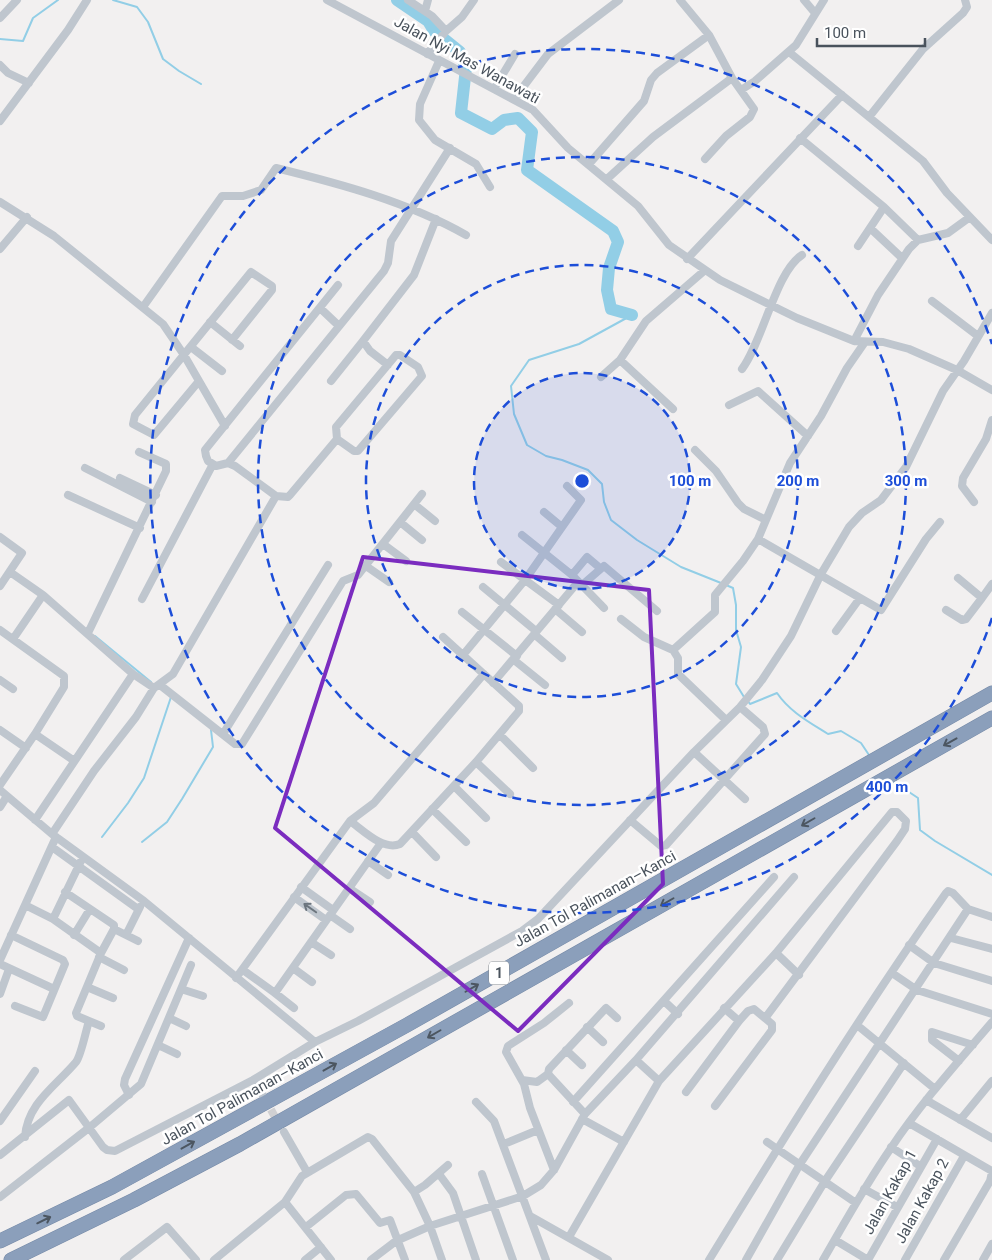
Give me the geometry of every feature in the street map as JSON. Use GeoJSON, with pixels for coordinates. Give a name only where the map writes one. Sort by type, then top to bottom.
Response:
{"type":"FeatureCollection","features":[{"type":"Feature","properties":{"kind":"highway","name":"Jalan Tol Palimanan–Kanci"},"geometry":{"type":"LineString","coordinates":[[0,1242],[112,1187],[407,1025],[992,693]]}},
{"type":"Feature","properties":{"kind":"highway","name":"1"},"geometry":{"type":"LineString","coordinates":[[11,1260],[134,1200],[240,1144],[992,718]]}},
{"type":"Feature","properties":{"kind":"street"},"geometry":{"type":"LineString","coordinates":[[0,18],[17,0]]}},
{"type":"Feature","properties":{"kind":"street"},"geometry":{"type":"LineString","coordinates":[[0,121],[87,0]]}},
{"type":"Feature","properties":{"kind":"street","name":"Jalan Nyi Mas Wanawati"},"geometry":{"type":"LineString","coordinates":[[327,0],[474,80],[514,99],[539,115],[568,148],[638,206],[670,245],[704,271],[771,306],[854,341],[897,345],[957,370],[992,390]]}},
{"type":"Feature","properties":{"kind":"street"},"geometry":{"type":"LineString","coordinates":[[408,0],[426,11],[445,32]]}},
{"type":"Feature","properties":{"kind":"street"},"geometry":{"type":"LineString","coordinates":[[426,11],[428,0]]}},
{"type":"Feature","properties":{"kind":"street"},"geometry":{"type":"LineString","coordinates":[[427,54],[445,32],[462,17],[474,0]]}},
{"type":"Feature","properties":{"kind":"street"},"geometry":{"type":"LineString","coordinates":[[514,99],[548,54],[620,0]]}},
{"type":"Feature","properties":{"kind":"street"},"geometry":{"type":"LineString","coordinates":[[680,0],[709,34],[729,68],[732,78],[753,106],[754,112],[726,136],[705,159]]}},
{"type":"Feature","properties":{"kind":"street"},"geometry":{"type":"LineString","coordinates":[[804,0],[815,13]]}},
{"type":"Feature","properties":{"kind":"street"},"geometry":{"type":"LineString","coordinates":[[741,90],[789,52],[799,41],[824,0]]}},
{"type":"Feature","properties":{"kind":"street"},"geometry":{"type":"LineString","coordinates":[[869,117],[923,49],[963,13],[967,7],[965,0]]}},
{"type":"Feature","properties":{"kind":"street"},"geometry":{"type":"LineString","coordinates":[[589,164],[644,101],[651,80],[657,73],[709,34]]}},
{"type":"Feature","properties":{"kind":"street"},"geometry":{"type":"LineString","coordinates":[[789,52],[923,161],[947,193],[992,240]]}},
{"type":"Feature","properties":{"kind":"street"},"geometry":{"type":"LineString","coordinates":[[494,89],[515,54]]}},
{"type":"Feature","properties":{"kind":"street"},"geometry":{"type":"LineString","coordinates":[[439,61],[425,92],[418,115],[427,132],[439,143],[476,164],[490,187]]}},
{"type":"Feature","properties":{"kind":"street"},"geometry":{"type":"LineString","coordinates":[[0,66],[8,73],[29,83]]}},
{"type":"Feature","properties":{"kind":"street"},"geometry":{"type":"LineString","coordinates":[[607,179],[653,137],[732,78]]}},
{"type":"Feature","properties":{"kind":"street"},"geometry":{"type":"LineString","coordinates":[[687,259],[733,213],[800,138],[842,96]]}},
{"type":"Feature","properties":{"kind":"street"},"geometry":{"type":"LineString","coordinates":[[800,138],[884,207],[918,240]]}},
{"type":"Feature","properties":{"kind":"street"},"geometry":{"type":"LineString","coordinates":[[338,285],[206,450],[206,456],[212,464],[216,466],[228,463],[384,271],[388,263],[391,241],[450,148]]}},
{"type":"Feature","properties":{"kind":"street"},"geometry":{"type":"LineString","coordinates":[[143,307],[222,196],[243,196],[261,190],[276,168],[356,189],[436,219],[466,235]]}},
{"type":"Feature","properties":{"kind":"street"},"geometry":{"type":"LineString","coordinates":[[0,202],[27,217],[54,236],[163,324],[184,355],[225,426]]}},
{"type":"Feature","properties":{"kind":"street"},"geometry":{"type":"LineString","coordinates":[[858,246],[884,207]]}},
{"type":"Feature","properties":{"kind":"street"},"geometry":{"type":"LineString","coordinates":[[0,249],[27,217]]}},
{"type":"Feature","properties":{"kind":"street"},"geometry":{"type":"LineString","coordinates":[[854,341],[878,295],[902,258],[918,240],[948,233],[970,217]]}},
{"type":"Feature","properties":{"kind":"street"},"geometry":{"type":"LineString","coordinates":[[331,381],[414,275],[436,219]]}},
{"type":"Feature","properties":{"kind":"street"},"geometry":{"type":"LineString","coordinates":[[870,228],[902,258]]}},
{"type":"Feature","properties":{"kind":"street"},"geometry":{"type":"LineString","coordinates":[[742,369],[753,352],[789,266],[802,255]]}},
{"type":"Feature","properties":{"kind":"street"},"geometry":{"type":"LineString","coordinates":[[601,377],[620,360],[646,321],[704,271]]}},
{"type":"Feature","properties":{"kind":"street"},"geometry":{"type":"LineString","coordinates":[[199,381],[154,435],[133,424],[135,415],[248,273],[253,273],[272,286],[272,290],[232,340]]}},
{"type":"Feature","properties":{"kind":"street"},"geometry":{"type":"LineString","coordinates":[[932,301],[978,336]]}},
{"type":"Feature","properties":{"kind":"street"},"geometry":{"type":"LineString","coordinates":[[320,308],[339,326]]}},
{"type":"Feature","properties":{"kind":"street"},"geometry":{"type":"LineString","coordinates":[[0,1155],[25,1137],[69,1100],[107,1150],[115,1151],[253,1080],[315,1042],[358,1021],[522,930],[538,919],[694,752],[751,694],[786,644],[821,574],[849,527],[862,513],[881,500],[906,467],[927,420],[992,313]]}},
{"type":"Feature","properties":{"kind":"street"},"geometry":{"type":"LineString","coordinates":[[210,322],[240,346]]}},
{"type":"Feature","properties":{"kind":"street"},"geometry":{"type":"LineString","coordinates":[[363,341],[370,351],[388,365]]}},
{"type":"Feature","properties":{"kind":"street"},"geometry":{"type":"LineString","coordinates":[[673,650],[715,612],[715,595],[758,539],[790,463],[808,436],[847,368],[865,342]]}},
{"type":"Feature","properties":{"kind":"street"},"geometry":{"type":"LineString","coordinates":[[191,347],[222,370]]}},
{"type":"Feature","properties":{"kind":"street"},"geometry":{"type":"LineString","coordinates":[[396,355],[400,355],[418,367],[422,376],[358,451],[354,451],[337,439],[335,431],[339,422],[396,355]]}},
{"type":"Feature","properties":{"kind":"street"},"geometry":{"type":"LineString","coordinates":[[620,360],[673,409]]}},
{"type":"Feature","properties":{"kind":"street"},"geometry":{"type":"LineString","coordinates":[[729,405],[758,391],[808,436]]}},
{"type":"Feature","properties":{"kind":"street"},"geometry":{"type":"LineString","coordinates":[[974,502],[962,486],[963,478],[986,439],[992,420]]}},
{"type":"Feature","properties":{"kind":"street"},"geometry":{"type":"LineString","coordinates":[[228,463],[276,496],[284,498],[290,495],[337,439]]}},
{"type":"Feature","properties":{"kind":"street"},"geometry":{"type":"LineString","coordinates":[[695,450],[716,471],[744,509],[766,520]]}},
{"type":"Feature","properties":{"kind":"street"},"geometry":{"type":"LineString","coordinates":[[88,633],[166,471],[166,464],[139,452]]}},
{"type":"Feature","properties":{"kind":"street"},"geometry":{"type":"LineString","coordinates":[[142,599],[212,464]]}},
{"type":"Feature","properties":{"kind":"street"},"geometry":{"type":"LineString","coordinates":[[85,468],[154,499]]}},
{"type":"Feature","properties":{"kind":"street"},"geometry":{"type":"LineString","coordinates":[[120,478],[154,499]]}},
{"type":"Feature","properties":{"kind":"street"},"geometry":{"type":"LineString","coordinates":[[463,655],[525,580],[581,500],[566,486]]}},
{"type":"Feature","properties":{"kind":"street"},"geometry":{"type":"LineString","coordinates":[[10,572],[43,595],[133,674],[157,686],[237,746],[242,744],[342,583],[358,575],[422,494]]}},
{"type":"Feature","properties":{"kind":"street"},"geometry":{"type":"LineString","coordinates":[[68,495],[140,528]]}},
{"type":"Feature","properties":{"kind":"street"},"geometry":{"type":"LineString","coordinates":[[0,960],[52,847],[54,835],[94,771],[136,717],[157,686],[173,674],[276,496]]}},
{"type":"Feature","properties":{"kind":"street"},"geometry":{"type":"LineString","coordinates":[[414,504],[435,521]]}},
{"type":"Feature","properties":{"kind":"street"},"geometry":{"type":"LineString","coordinates":[[544,512],[562,527]]}},
{"type":"Feature","properties":{"kind":"street"},"geometry":{"type":"LineString","coordinates":[[400,522],[422,540]]}},
{"type":"Feature","properties":{"kind":"street"},"geometry":{"type":"LineString","coordinates":[[758,539],[881,610],[926,539],[940,522]]}},
{"type":"Feature","properties":{"kind":"street"},"geometry":{"type":"LineString","coordinates":[[522,535],[543,554],[572,575],[604,608]]}},
{"type":"Feature","properties":{"kind":"street"},"geometry":{"type":"LineString","coordinates":[[0,537],[22,553],[0,586]]}},
{"type":"Feature","properties":{"kind":"street"},"geometry":{"type":"LineString","coordinates":[[383,544],[406,561]]}},
{"type":"Feature","properties":{"kind":"street"},"geometry":{"type":"LineString","coordinates":[[572,575],[587,557],[600,568]]}},
{"type":"Feature","properties":{"kind":"street"},"geometry":{"type":"LineString","coordinates":[[501,562],[557,607],[582,632]]}},
{"type":"Feature","properties":{"kind":"street"},"geometry":{"type":"LineString","coordinates":[[222,734],[328,565]]}},
{"type":"Feature","properties":{"kind":"street"},"geometry":{"type":"LineString","coordinates":[[366,566],[389,582]]}},
{"type":"Feature","properties":{"kind":"street"},"geometry":{"type":"LineString","coordinates":[[493,683],[557,607],[579,584],[600,568],[606,566],[657,611]]}},
{"type":"Feature","properties":{"kind":"street"},"geometry":{"type":"LineString","coordinates":[[958,578],[982,598]]}},
{"type":"Feature","properties":{"kind":"street"},"geometry":{"type":"LineString","coordinates":[[946,610],[962,620],[966,619],[992,584]]}},
{"type":"Feature","properties":{"kind":"street"},"geometry":{"type":"LineString","coordinates":[[482,587],[505,604],[562,658]]}},
{"type":"Feature","properties":{"kind":"street"},"geometry":{"type":"LineString","coordinates":[[14,639],[43,595]]}},
{"type":"Feature","properties":{"kind":"street"},"geometry":{"type":"LineString","coordinates":[[836,631],[860,598]]}},
{"type":"Feature","properties":{"kind":"street"},"geometry":{"type":"LineString","coordinates":[[462,612],[485,629],[545,685]]}},
{"type":"Feature","properties":{"kind":"street"},"geometry":{"type":"LineString","coordinates":[[621,619],[644,637],[673,650],[678,658],[678,674],[726,720]]}},
{"type":"Feature","properties":{"kind":"street"},"geometry":{"type":"LineString","coordinates":[[0,630],[60,673],[66,682],[35,734],[0,785]]}},
{"type":"Feature","properties":{"kind":"street"},"geometry":{"type":"LineString","coordinates":[[350,821],[381,843],[396,846],[412,832],[476,762],[500,735],[520,708],[443,637]]}},
{"type":"Feature","properties":{"kind":"street"},"geometry":{"type":"LineString","coordinates":[[35,820],[73,760],[133,674]]}},
{"type":"Feature","properties":{"kind":"street"},"geometry":{"type":"LineString","coordinates":[[236,978],[350,821],[374,802],[484,674]]}},
{"type":"Feature","properties":{"kind":"street"},"geometry":{"type":"LineString","coordinates":[[0,680],[13,689]]}},
{"type":"Feature","properties":{"kind":"street"},"geometry":{"type":"LineString","coordinates":[[630,820],[664,846],[765,734],[763,727],[741,706]]}},
{"type":"Feature","properties":{"kind":"street"},"geometry":{"type":"LineString","coordinates":[[0,730],[26,748]]}},
{"type":"Feature","properties":{"kind":"street"},"geometry":{"type":"LineString","coordinates":[[35,734],[73,760]]}},
{"type":"Feature","properties":{"kind":"street"},"geometry":{"type":"LineString","coordinates":[[500,735],[533,768]]}},
{"type":"Feature","properties":{"kind":"street"},"geometry":{"type":"LineString","coordinates":[[694,752],[746,799]]}},
{"type":"Feature","properties":{"kind":"street"},"geometry":{"type":"LineString","coordinates":[[476,762],[510,794]]}},
{"type":"Feature","properties":{"kind":"street"},"geometry":{"type":"LineString","coordinates":[[454,786],[486,818]]}},
{"type":"Feature","properties":{"kind":"street"},"geometry":{"type":"LineString","coordinates":[[0,790],[54,835],[144,901],[315,1042]]}},
{"type":"Feature","properties":{"kind":"street"},"geometry":{"type":"LineString","coordinates":[[0,808],[7,796]]}},
{"type":"Feature","properties":{"kind":"street"},"geometry":{"type":"LineString","coordinates":[[432,809],[466,842]]}},
{"type":"Feature","properties":{"kind":"street"},"geometry":{"type":"LineString","coordinates":[[569,1237],[660,1081],[724,1008],[776,953],[892,812],[897,812],[903,816],[906,822],[905,829],[898,841],[766,1017]]}},
{"type":"Feature","properties":{"kind":"street"},"geometry":{"type":"LineString","coordinates":[[412,832],[436,857]]}},
{"type":"Feature","properties":{"kind":"street"},"geometry":{"type":"LineString","coordinates":[[275,994],[381,843]]}},
{"type":"Feature","properties":{"kind":"street"},"geometry":{"type":"LineString","coordinates":[[52,847],[79,864],[138,910]]}},
{"type":"Feature","properties":{"kind":"street"},"geometry":{"type":"LineString","coordinates":[[53,919],[84,857]]}},
{"type":"Feature","properties":{"kind":"street"},"geometry":{"type":"LineString","coordinates":[[368,861],[388,875]]}},
{"type":"Feature","properties":{"kind":"street"},"geometry":{"type":"LineString","coordinates":[[573,1102],[774,877]]}},
{"type":"Feature","properties":{"kind":"street"},"geometry":{"type":"LineString","coordinates":[[371,1260],[398,1240],[430,1226],[523,1196],[541,1185],[554,1170],[583,1116],[678,1014],[794,877]]}},
{"type":"Feature","properties":{"kind":"street"},"geometry":{"type":"LineString","coordinates":[[301,887],[330,915]]}},
{"type":"Feature","properties":{"kind":"street"},"geometry":{"type":"LineString","coordinates":[[349,888],[370,902]]}},
{"type":"Feature","properties":{"kind":"street"},"geometry":{"type":"LineString","coordinates":[[709,1260],[777,1149],[857,1025],[909,945],[948,891],[953,893],[968,909],[992,917]]}},
{"type":"Feature","properties":{"kind":"street"},"geometry":{"type":"LineString","coordinates":[[65,892],[114,925],[114,929],[100,955],[76,1013],[77,1016],[101,1026]]}},
{"type":"Feature","properties":{"kind":"street"},"geometry":{"type":"LineString","coordinates":[[294,897],[330,915],[350,929]]}},
{"type":"Feature","properties":{"kind":"street"},"geometry":{"type":"LineString","coordinates":[[126,934],[144,901]]}},
{"type":"Feature","properties":{"kind":"street"},"geometry":{"type":"LineString","coordinates":[[752,901],[764,911]]}},
{"type":"Feature","properties":{"kind":"street"},"geometry":{"type":"LineString","coordinates":[[25,905],[53,919],[100,955],[124,970]]}},
{"type":"Feature","properties":{"kind":"street"},"geometry":{"type":"LineString","coordinates":[[74,935],[90,909]]}},
{"type":"Feature","properties":{"kind":"street"},"geometry":{"type":"LineString","coordinates":[[746,1260],[800,1164],[917,990],[968,909]]}},
{"type":"Feature","properties":{"kind":"street"},"geometry":{"type":"LineString","coordinates":[[114,929],[138,941]]}},
{"type":"Feature","properties":{"kind":"street"},"geometry":{"type":"LineString","coordinates":[[11,935],[63,960],[65,964],[43,1017],[15,1006]]}},
{"type":"Feature","properties":{"kind":"street"},"geometry":{"type":"LineString","coordinates":[[129,1095],[124,1086],[124,1079],[156,1006],[189,938]]}},
{"type":"Feature","properties":{"kind":"street"},"geometry":{"type":"LineString","coordinates":[[950,938],[992,949]]}},
{"type":"Feature","properties":{"kind":"street"},"geometry":{"type":"LineString","coordinates":[[311,942],[331,955]]}},
{"type":"Feature","properties":{"kind":"street"},"geometry":{"type":"LineString","coordinates":[[909,945],[934,963],[992,981]]}},
{"type":"Feature","properties":{"kind":"street"},"geometry":{"type":"LineString","coordinates":[[776,953],[799,975]]}},
{"type":"Feature","properties":{"kind":"street"},"geometry":{"type":"LineString","coordinates":[[0,964],[54,989]]}},
{"type":"Feature","properties":{"kind":"street"},"geometry":{"type":"LineString","coordinates":[[0,1197],[90,1127],[141,1084],[191,965]]}},
{"type":"Feature","properties":{"kind":"street"},"geometry":{"type":"LineString","coordinates":[[293,968],[312,982]]}},
{"type":"Feature","properties":{"kind":"street"},"geometry":{"type":"LineString","coordinates":[[0,994],[9,969]]}},
{"type":"Feature","properties":{"kind":"street"},"geometry":{"type":"LineString","coordinates":[[243,970],[294,1008]]}},
{"type":"Feature","properties":{"kind":"street"},"geometry":{"type":"LineString","coordinates":[[892,973],[917,990],[992,1014]]}},
{"type":"Feature","properties":{"kind":"street"},"geometry":{"type":"LineString","coordinates":[[87,988],[113,998]]}},
{"type":"Feature","properties":{"kind":"street"},"geometry":{"type":"LineString","coordinates":[[181,989],[202,996]]}},
{"type":"Feature","properties":{"kind":"street"},"geometry":{"type":"LineString","coordinates":[[664,1002],[678,1014]]}},
{"type":"Feature","properties":{"kind":"street"},"geometry":{"type":"LineString","coordinates":[[554,1170],[538,1130],[522,1080],[506,1052],[508,1046],[544,1023],[569,1003]]}},
{"type":"Feature","properties":{"kind":"street"},"geometry":{"type":"LineString","coordinates":[[156,1006],[186,1026]]}},
{"type":"Feature","properties":{"kind":"street"},"geometry":{"type":"LineString","coordinates":[[522,1080],[537,1082],[548,1074],[549,1069],[606,1008],[617,1018]]}},
{"type":"Feature","properties":{"kind":"street"},"geometry":{"type":"LineString","coordinates":[[724,1008],[739,1021]]}},
{"type":"Feature","properties":{"kind":"street"},"geometry":{"type":"LineString","coordinates":[[686,1092],[739,1021],[751,1010],[766,1017],[772,1024],[772,1030],[715,1106]]}},
{"type":"Feature","properties":{"kind":"street"},"geometry":{"type":"LineString","coordinates":[[25,1137],[25,1130],[41,1097],[80,1056],[89,1021]]}},
{"type":"Feature","properties":{"kind":"street"},"geometry":{"type":"LineString","coordinates":[[823,1260],[856,1202],[891,1147],[934,1088],[992,1022]]}},
{"type":"Feature","properties":{"kind":"street"},"geometry":{"type":"LineString","coordinates":[[857,1025],[934,1088]]}},
{"type":"Feature","properties":{"kind":"street"},"geometry":{"type":"LineString","coordinates":[[587,1027],[603,1042]]}},
{"type":"Feature","properties":{"kind":"street"},"geometry":{"type":"LineString","coordinates":[[958,1060],[932,1040],[932,1032],[973,1045]]}},
{"type":"Feature","properties":{"kind":"street"},"geometry":{"type":"LineString","coordinates":[[158,1045],[177,1054]]}},
{"type":"Feature","properties":{"kind":"street"},"geometry":{"type":"LineString","coordinates":[[566,1050],[582,1065]]}},
{"type":"Feature","properties":{"kind":"street"},"geometry":{"type":"LineString","coordinates":[[636,1060],[660,1081]]}},
{"type":"Feature","properties":{"kind":"street"},"geometry":{"type":"LineString","coordinates":[[777,1260],[825,1181],[904,1063]]}},
{"type":"Feature","properties":{"kind":"street"},"geometry":{"type":"LineString","coordinates":[[0,1121],[35,1071]]}},
{"type":"Feature","properties":{"kind":"street"},"geometry":{"type":"LineString","coordinates":[[548,1074],[583,1116],[624,1142]]}},
{"type":"Feature","properties":{"kind":"street"},"geometry":{"type":"LineString","coordinates":[[253,1080],[262,1094]]}},
{"type":"Feature","properties":{"kind":"street"},"geometry":{"type":"LineString","coordinates":[[960,1120],[992,1081]]}},
{"type":"Feature","properties":{"kind":"street"},"geometry":{"type":"LineString","coordinates":[[926,1100],[992,1138]]}},
{"type":"Feature","properties":{"kind":"street"},"geometry":{"type":"LineString","coordinates":[[476,1102],[494,1120],[546,1260]]}},
{"type":"Feature","properties":{"kind":"street"},"geometry":{"type":"LineString","coordinates":[[909,1123],[992,1171],[990,1180],[944,1260]]}},
{"type":"Feature","properties":{"kind":"street"},"geometry":{"type":"LineString","coordinates":[[504,1144],[538,1130]]}},
{"type":"Feature","properties":{"kind":"street"},"geometry":{"type":"LineString","coordinates":[[284,1132],[308,1172]]}},
{"type":"Feature","properties":{"kind":"street"},"geometry":{"type":"LineString","coordinates":[[214,1260],[285,1202],[298,1181],[308,1172],[370,1138],[414,1192],[430,1226],[442,1260]]}},
{"type":"Feature","properties":{"kind":"street","name":"Jalan Kakap 1"},"geometry":{"type":"LineString","coordinates":[[868,1260],[937,1139]]}},
{"type":"Feature","properties":{"kind":"street"},"geometry":{"type":"LineString","coordinates":[[767,1142],[856,1202]]}},
{"type":"Feature","properties":{"kind":"street"},"geometry":{"type":"LineString","coordinates":[[891,1147],[920,1166]]}},
{"type":"Feature","properties":{"kind":"street","name":"Jalan Kakap 2"},"geometry":{"type":"LineString","coordinates":[[905,1260],[964,1156]]}},
{"type":"Feature","properties":{"kind":"street"},"geometry":{"type":"LineString","coordinates":[[414,1192],[448,1165]]}},
{"type":"Feature","properties":{"kind":"street"},"geometry":{"type":"LineString","coordinates":[[439,1174],[451,1188],[476,1260]]}},
{"type":"Feature","properties":{"kind":"street"},"geometry":{"type":"LineString","coordinates":[[482,1174],[513,1260]]}},
{"type":"Feature","properties":{"kind":"street"},"geometry":{"type":"LineString","coordinates":[[864,1189],[897,1207]]}},
{"type":"Feature","properties":{"kind":"street"},"geometry":{"type":"LineString","coordinates":[[306,1227],[346,1195],[352,1193],[358,1196],[380,1223],[390,1220],[405,1260]]}},
{"type":"Feature","properties":{"kind":"street"},"geometry":{"type":"LineString","coordinates":[[285,1202],[331,1260]]}},
{"type":"Feature","properties":{"kind":"street"},"geometry":{"type":"LineString","coordinates":[[530,1216],[608,1260]]}},
{"type":"Feature","properties":{"kind":"street"},"geometry":{"type":"LineString","coordinates":[[124,1260],[167,1227],[196,1260]]}},
{"type":"Feature","properties":{"kind":"street"},"geometry":{"type":"LineString","coordinates":[[835,1240],[868,1260]]}},
{"type":"Feature","properties":{"kind":"street"},"geometry":{"type":"LineString","coordinates":[[983,1260],[992,1244]]}},
{"type":"Feature","properties":{"kind":"street"},"geometry":{"type":"LineString","coordinates":[[305,1260],[321,1248]]}},
{"type":"Feature","properties":{"kind":"highlighted area"},"geometry":{"type":"Polygon","coordinates":[[[363,557],[649,590],[663,884],[518,1031],[275,828],[363,557]]]}},
{"type":"Feature","properties":{"kind":"waterway"},"geometry":{"type":"LineString","coordinates":[[0,39],[23,41],[33,18],[58,0]]}},
{"type":"Feature","properties":{"kind":"waterway"},"geometry":{"type":"LineString","coordinates":[[113,0],[137,7],[148,22],[163,59],[201,84]]}},
{"type":"Feature","properties":{"kind":"waterway"},"geometry":{"type":"LineString","coordinates":[[397,0],[428,21],[434,31],[460,52],[466,68],[461,113],[492,129],[504,120],[518,118],[532,132],[527,170],[613,231],[618,242],[609,268],[607,290],[611,309],[632,315]]}},
{"type":"Feature","properties":{"kind":"waterway"},"geometry":{"type":"LineString","coordinates":[[632,315],[579,344],[529,360],[511,386],[514,414],[527,445],[546,456],[588,470],[602,484],[604,502],[611,520],[637,540],[681,567],[721,583]]}},
{"type":"Feature","properties":{"kind":"waterway"},"geometry":{"type":"LineString","coordinates":[[726,585],[733,588],[736,605],[736,630],[741,647],[736,684],[744,697]]}},
{"type":"Feature","properties":{"kind":"waterway"},"geometry":{"type":"LineString","coordinates":[[95,636],[151,682]]}},
{"type":"Feature","properties":{"kind":"waterway"},"geometry":{"type":"LineString","coordinates":[[747,700],[750,704],[777,693],[788,706],[807,721],[828,734],[841,731],[861,743],[869,755]]}},
{"type":"Feature","properties":{"kind":"waterway"},"geometry":{"type":"LineString","coordinates":[[102,837],[144,778],[171,697]]}},
{"type":"Feature","properties":{"kind":"waterway"},"geometry":{"type":"LineString","coordinates":[[142,842],[167,822],[182,799],[213,747],[211,730]]}},
{"type":"Feature","properties":{"kind":"waterway"},"geometry":{"type":"LineString","coordinates":[[894,782],[918,798],[920,830],[992,875]]}},
{"type":"Feature","properties":{"kind":"tunnel"},"geometry":{"type":"LineString","coordinates":[[265,1099],[279,1124]]}}]}
